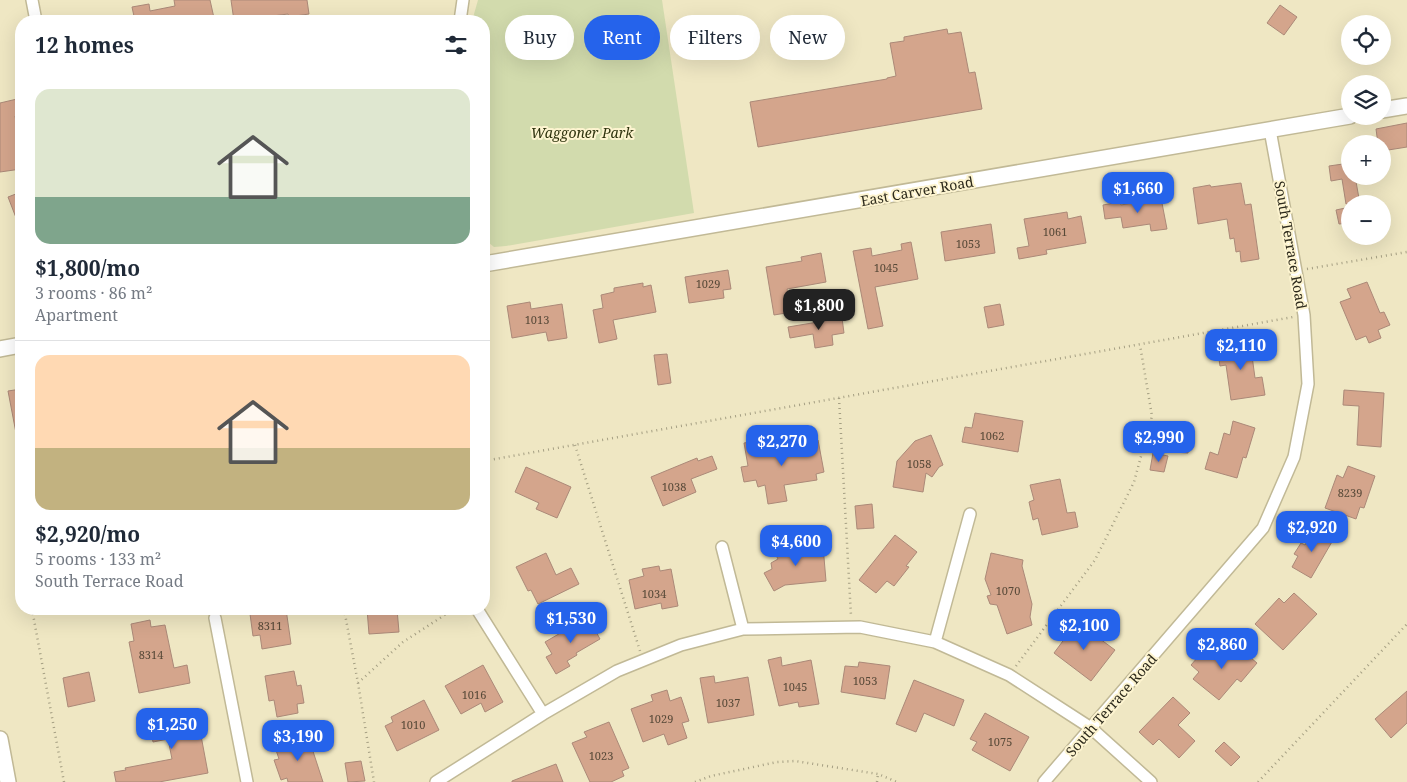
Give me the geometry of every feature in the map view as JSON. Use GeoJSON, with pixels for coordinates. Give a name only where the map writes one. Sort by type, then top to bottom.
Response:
{"type":"FeatureCollection","features":[{"type":"Feature","properties":{"kind":"street"},"geometry":{"type":"LineString","coordinates":[[32,0],[35,15]]}},
{"type":"Feature","properties":{"kind":"street"},"geometry":{"type":"LineString","coordinates":[[461,15],[463,0]]}},
{"type":"Feature","properties":{"kind":"street"},"geometry":{"type":"LineString","coordinates":[[1391,109],[1407,106]]}},
{"type":"Feature","properties":{"kind":"street","name":"East Carver Road"},"geometry":{"type":"LineString","coordinates":[[490,263],[1341,118]]}},
{"type":"Feature","properties":{"kind":"street","name":"South Terrace Road"},"geometry":{"type":"LineString","coordinates":[[1044,782],[1263,528],[1294,457],[1308,384],[1304,316],[1270,130]]}},
{"type":"Feature","properties":{"kind":"street"},"geometry":{"type":"LineString","coordinates":[[0,350],[15,346]]}},
{"type":"Feature","properties":{"kind":"street"},"geometry":{"type":"LineString","coordinates":[[935,642],[970,514]]}},
{"type":"Feature","properties":{"kind":"street"},"geometry":{"type":"LineString","coordinates":[[722,547],[743,629]]}},
{"type":"Feature","properties":{"kind":"street"},"geometry":{"type":"LineString","coordinates":[[481,615],[543,714]]}},
{"type":"Feature","properties":{"kind":"street"},"geometry":{"type":"LineString","coordinates":[[215,618],[247,782]]}},
{"type":"Feature","properties":{"kind":"street"},"geometry":{"type":"LineString","coordinates":[[436,782],[543,714],[617,671],[681,645],[743,629],[860,627],[935,642],[1009,675],[1091,728],[1152,782]]}},
{"type":"Feature","properties":{"kind":"street"},"geometry":{"type":"LineString","coordinates":[[0,739],[8,782]]}},
{"type":"Feature","properties":{"kind":"path"},"geometry":{"type":"LineString","coordinates":[[1296,271],[1407,252]]}},
{"type":"Feature","properties":{"kind":"path"},"geometry":{"type":"LineString","coordinates":[[490,460],[1304,316]]}},
{"type":"Feature","properties":{"kind":"path"},"geometry":{"type":"LineString","coordinates":[[1009,675],[1095,560],[1134,482],[1152,416],[1140,345]]}},
{"type":"Feature","properties":{"kind":"path"},"geometry":{"type":"LineString","coordinates":[[839,398],[851,612],[850,627]]}},
{"type":"Feature","properties":{"kind":"path"},"geometry":{"type":"LineString","coordinates":[[575,445],[643,660]]}},
{"type":"Feature","properties":{"kind":"path"},"geometry":{"type":"LineString","coordinates":[[33,615],[64,782]]}},
{"type":"Feature","properties":{"kind":"path"},"geometry":{"type":"LineString","coordinates":[[345,615],[374,782]]}},
{"type":"Feature","properties":{"kind":"path"},"geometry":{"type":"LineString","coordinates":[[358,683],[403,642],[445,615]]}},
{"type":"Feature","properties":{"kind":"path"},"geometry":{"type":"LineString","coordinates":[[1258,782],[1407,624]]}},
{"type":"Feature","properties":{"kind":"path"},"geometry":{"type":"LineString","coordinates":[[695,782],[711,776],[768,764],[795,762],[878,774],[889,777],[897,782]]}},
{"type":"Feature","properties":{"kind":"path"},"geometry":{"type":"LineString","coordinates":[[877,782],[878,774]]}},
{"type":"Feature","properties":{"kind":"green space","name":"Waggoner Park"},"geometry":{"type":"Polygon","coordinates":[[[478,0],[662,0],[694,213],[506,246],[494,247],[490,244],[490,15],[474,15],[478,0]]]}},
{"type":"Feature","properties":{"kind":"building"},"geometry":{"type":"Polygon","coordinates":[[[174,0],[210,0],[213,15],[134,15],[132,7],[149,4],[150,11],[175,6],[174,0]]]}},
{"type":"Feature","properties":{"kind":"building"},"geometry":{"type":"Polygon","coordinates":[[[231,0],[307,0],[309,14],[302,15],[233,15],[231,0]]]}},
{"type":"Feature","properties":{"kind":"building"},"geometry":{"type":"Polygon","coordinates":[[[1280,5],[1297,17],[1284,35],[1267,23],[1280,5]]]}},
{"type":"Feature","properties":{"kind":"building"},"geometry":{"type":"Polygon","coordinates":[[[947,29],[948,34],[961,32],[969,73],[975,72],[982,109],[758,147],[750,102],[896,76],[890,43],[904,41],[904,37],[947,29]]]}},
{"type":"Feature","properties":{"kind":"building"},"geometry":{"type":"Polygon","coordinates":[[[15,99],[15,170],[0,172],[0,103],[15,99]]]}},
{"type":"Feature","properties":{"kind":"building"},"geometry":{"type":"Polygon","coordinates":[[[1407,123],[1407,147],[1391,150],[1391,135],[1377,135],[1376,129],[1407,123]]]}},
{"type":"Feature","properties":{"kind":"building"},"geometry":{"type":"Polygon","coordinates":[[[1341,164],[1341,179],[1331,181],[1329,166],[1341,164]]]}},
{"type":"Feature","properties":{"kind":"building"},"geometry":{"type":"Polygon","coordinates":[[[1241,183],[1245,205],[1251,204],[1259,259],[1241,262],[1240,251],[1236,252],[1234,238],[1230,239],[1227,219],[1198,224],[1193,188],[1241,183]]]}},
{"type":"Feature","properties":{"kind":"building"},"geometry":{"type":"Polygon","coordinates":[[[1343,185],[1357,185],[1358,195],[1345,195],[1343,185]]]}},
{"type":"Feature","properties":{"kind":"building"},"geometry":{"type":"Polygon","coordinates":[[[15,194],[15,215],[8,197],[15,194]]]}},
{"type":"Feature","properties":{"kind":"building"},"geometry":{"type":"Polygon","coordinates":[[[1161,198],[1167,229],[1151,231],[1150,224],[1123,228],[1121,217],[1105,219],[1103,205],[1120,202],[1121,205],[1161,198]]]}},
{"type":"Feature","properties":{"kind":"building"},"geometry":{"type":"Polygon","coordinates":[[[1341,209],[1341,224],[1339,224],[1336,210],[1341,209]]]}},
{"type":"Feature","properties":{"kind":"building"},"geometry":{"type":"Polygon","coordinates":[[[1067,212],[1068,219],[1081,216],[1086,243],[1046,250],[1047,254],[1019,259],[1017,248],[1029,246],[1024,219],[1067,212]]]}},
{"type":"Feature","properties":{"kind":"building"},"geometry":{"type":"Polygon","coordinates":[[[991,224],[995,253],[945,261],[941,232],[991,224]]]}},
{"type":"Feature","properties":{"kind":"building"},"geometry":{"type":"Polygon","coordinates":[[[911,242],[918,279],[875,287],[883,326],[868,329],[853,251],[871,248],[872,256],[902,250],[901,244],[911,242]]]}},
{"type":"Feature","properties":{"kind":"building"},"geometry":{"type":"Polygon","coordinates":[[[821,253],[826,282],[787,289],[792,312],[774,315],[766,267],[802,261],[801,257],[821,253]]]}},
{"type":"Feature","properties":{"kind":"building"},"geometry":{"type":"Polygon","coordinates":[[[728,270],[731,289],[723,290],[724,298],[689,303],[685,277],[728,270]]]}},
{"type":"Feature","properties":{"kind":"building"},"geometry":{"type":"Polygon","coordinates":[[[1367,282],[1380,313],[1384,312],[1390,325],[1378,330],[1381,338],[1369,343],[1366,336],[1356,340],[1340,302],[1351,298],[1347,289],[1367,282]]]}},
{"type":"Feature","properties":{"kind":"building"},"geometry":{"type":"Polygon","coordinates":[[[643,283],[643,287],[651,285],[656,312],[613,320],[617,339],[599,343],[593,310],[603,308],[601,295],[614,292],[614,288],[643,283]]]}},
{"type":"Feature","properties":{"kind":"building"},"geometry":{"type":"Polygon","coordinates":[[[530,302],[531,309],[562,304],[567,338],[548,341],[546,332],[512,338],[507,306],[530,302]]]}},
{"type":"Feature","properties":{"kind":"building"},"geometry":{"type":"Polygon","coordinates":[[[1000,304],[1004,325],[988,328],[984,307],[1000,304]]]}},
{"type":"Feature","properties":{"kind":"building"},"geometry":{"type":"Polygon","coordinates":[[[842,318],[844,333],[832,335],[833,345],[815,348],[813,334],[790,338],[788,327],[842,318]]]}},
{"type":"Feature","properties":{"kind":"building"},"geometry":{"type":"Polygon","coordinates":[[[1250,341],[1255,378],[1262,377],[1265,395],[1231,400],[1226,365],[1220,366],[1217,346],[1250,341]]]}},
{"type":"Feature","properties":{"kind":"building"},"geometry":{"type":"Polygon","coordinates":[[[667,354],[671,383],[658,385],[654,355],[667,354]]]}},
{"type":"Feature","properties":{"kind":"building"},"geometry":{"type":"Polygon","coordinates":[[[15,390],[15,428],[8,391],[15,390]]]}},
{"type":"Feature","properties":{"kind":"building"},"geometry":{"type":"Polygon","coordinates":[[[1344,390],[1384,393],[1381,447],[1357,445],[1359,406],[1343,405],[1344,390]]]}},
{"type":"Feature","properties":{"kind":"building"},"geometry":{"type":"Polygon","coordinates":[[[975,413],[1023,421],[1018,452],[962,442],[965,427],[972,428],[975,413]]]}},
{"type":"Feature","properties":{"kind":"building"},"geometry":{"type":"Polygon","coordinates":[[[1233,421],[1255,428],[1246,458],[1243,457],[1237,478],[1205,469],[1210,452],[1218,455],[1224,433],[1230,435],[1233,421]]]}},
{"type":"Feature","properties":{"kind":"building"},"geometry":{"type":"Polygon","coordinates":[[[1161,425],[1190,426],[1188,453],[1160,451],[1161,425]]]}},
{"type":"Feature","properties":{"kind":"building"},"geometry":{"type":"Polygon","coordinates":[[[931,435],[943,465],[939,467],[932,477],[926,473],[923,492],[893,487],[897,461],[915,441],[931,435]]]}},
{"type":"Feature","properties":{"kind":"building"},"geometry":{"type":"Polygon","coordinates":[[[763,440],[765,449],[818,440],[824,472],[816,474],[817,480],[784,485],[787,501],[768,504],[765,485],[758,487],[756,480],[744,482],[741,467],[748,466],[744,443],[763,440]]]}},
{"type":"Feature","properties":{"kind":"building"},"geometry":{"type":"Polygon","coordinates":[[[1153,453],[1168,456],[1164,472],[1150,470],[1153,453]]]}},
{"type":"Feature","properties":{"kind":"building"},"geometry":{"type":"Polygon","coordinates":[[[712,456],[717,469],[691,479],[696,492],[663,506],[651,477],[697,458],[698,461],[712,456]]]}},
{"type":"Feature","properties":{"kind":"building"},"geometry":{"type":"Polygon","coordinates":[[[1348,466],[1375,476],[1364,508],[1360,507],[1356,519],[1325,508],[1337,475],[1343,478],[1348,466]]]}},
{"type":"Feature","properties":{"kind":"building"},"geometry":{"type":"Polygon","coordinates":[[[526,467],[571,487],[557,518],[536,509],[539,503],[515,492],[526,467]]]}},
{"type":"Feature","properties":{"kind":"building"},"geometry":{"type":"Polygon","coordinates":[[[1060,479],[1067,513],[1075,512],[1078,527],[1042,535],[1038,518],[1033,520],[1029,502],[1034,500],[1030,485],[1060,479]]]}},
{"type":"Feature","properties":{"kind":"building"},"geometry":{"type":"Polygon","coordinates":[[[872,504],[874,528],[857,529],[855,506],[872,504]]]}},
{"type":"Feature","properties":{"kind":"building"},"geometry":{"type":"Polygon","coordinates":[[[1315,529],[1333,540],[1311,578],[1292,567],[1298,556],[1294,554],[1301,543],[1305,545],[1315,529]]]}},
{"type":"Feature","properties":{"kind":"building"},"geometry":{"type":"Polygon","coordinates":[[[895,535],[917,552],[906,566],[909,567],[894,586],[887,581],[876,593],[859,580],[895,535]]]}},
{"type":"Feature","properties":{"kind":"building"},"geometry":{"type":"Polygon","coordinates":[[[785,541],[791,552],[823,546],[826,581],[785,585],[774,591],[764,573],[772,569],[771,563],[778,559],[772,548],[785,541]]]}},
{"type":"Feature","properties":{"kind":"building"},"geometry":{"type":"Polygon","coordinates":[[[546,553],[556,575],[571,568],[579,584],[538,604],[531,590],[528,591],[516,567],[546,553]]]}},
{"type":"Feature","properties":{"kind":"building"},"geometry":{"type":"Polygon","coordinates":[[[991,553],[1023,560],[1022,566],[1032,604],[1030,617],[1032,625],[1007,634],[997,605],[990,604],[987,596],[991,595],[985,579],[991,553]]]}},
{"type":"Feature","properties":{"kind":"building"},"geometry":{"type":"Polygon","coordinates":[[[659,566],[660,571],[671,569],[678,606],[662,609],[661,603],[635,609],[629,580],[644,576],[642,569],[659,566]]]}},
{"type":"Feature","properties":{"kind":"building"},"geometry":{"type":"Polygon","coordinates":[[[1294,593],[1317,614],[1283,650],[1255,624],[1279,598],[1284,603],[1294,593]]]}},
{"type":"Feature","properties":{"kind":"building"},"geometry":{"type":"Polygon","coordinates":[[[250,615],[287,615],[291,644],[262,649],[260,635],[253,636],[250,615]]]}},
{"type":"Feature","properties":{"kind":"building"},"geometry":{"type":"Polygon","coordinates":[[[367,615],[398,615],[399,632],[369,634],[367,615]]]}},
{"type":"Feature","properties":{"kind":"building"},"geometry":{"type":"Polygon","coordinates":[[[588,617],[600,639],[576,653],[577,655],[567,661],[570,666],[556,674],[546,657],[552,654],[545,642],[588,617]]]}},
{"type":"Feature","properties":{"kind":"building"},"geometry":{"type":"Polygon","coordinates":[[[150,620],[151,627],[165,625],[174,668],[187,665],[190,683],[139,693],[129,642],[134,641],[131,624],[150,620]]]}},
{"type":"Feature","properties":{"kind":"building"},"geometry":{"type":"Polygon","coordinates":[[[1077,622],[1115,650],[1091,681],[1054,653],[1077,622]]]}},
{"type":"Feature","properties":{"kind":"building"},"geometry":{"type":"Polygon","coordinates":[[[1232,642],[1257,663],[1241,682],[1237,679],[1219,700],[1193,679],[1199,672],[1191,665],[1205,649],[1217,660],[1232,642]]]}},
{"type":"Feature","properties":{"kind":"building"},"geometry":{"type":"Polygon","coordinates":[[[781,657],[782,666],[811,660],[819,704],[799,707],[798,702],[779,706],[768,660],[781,657]]]}},
{"type":"Feature","properties":{"kind":"building"},"geometry":{"type":"Polygon","coordinates":[[[859,662],[890,666],[885,699],[841,692],[845,666],[858,667],[859,662]]]}},
{"type":"Feature","properties":{"kind":"building"},"geometry":{"type":"Polygon","coordinates":[[[483,665],[503,702],[485,712],[481,703],[461,714],[445,686],[483,665]]]}},
{"type":"Feature","properties":{"kind":"building"},"geometry":{"type":"Polygon","coordinates":[[[294,671],[297,686],[301,685],[304,703],[297,704],[298,713],[277,717],[274,700],[269,701],[265,676],[294,671]]]}},
{"type":"Feature","properties":{"kind":"building"},"geometry":{"type":"Polygon","coordinates":[[[89,672],[95,701],[68,707],[63,678],[89,672]]]}},
{"type":"Feature","properties":{"kind":"building"},"geometry":{"type":"Polygon","coordinates":[[[714,676],[715,683],[748,677],[754,715],[708,723],[700,678],[714,676]]]}},
{"type":"Feature","properties":{"kind":"building"},"geometry":{"type":"Polygon","coordinates":[[[914,680],[964,700],[954,726],[924,713],[916,732],[896,724],[914,680]]]}},
{"type":"Feature","properties":{"kind":"building"},"geometry":{"type":"Polygon","coordinates":[[[667,690],[670,701],[681,697],[689,721],[682,723],[687,738],[668,745],[664,734],[643,742],[631,709],[653,701],[651,695],[667,690]]]}},
{"type":"Feature","properties":{"kind":"building"},"geometry":{"type":"Polygon","coordinates":[[[1407,691],[1407,723],[1391,738],[1375,719],[1407,691]]]}},
{"type":"Feature","properties":{"kind":"building"},"geometry":{"type":"Polygon","coordinates":[[[1173,697],[1190,713],[1178,725],[1195,741],[1179,758],[1159,739],[1153,745],[1139,732],[1173,697]]]}},
{"type":"Feature","properties":{"kind":"building"},"geometry":{"type":"Polygon","coordinates":[[[424,700],[439,730],[397,751],[385,726],[393,722],[391,717],[424,700]]]}},
{"type":"Feature","properties":{"kind":"building"},"geometry":{"type":"Polygon","coordinates":[[[196,709],[208,773],[159,782],[116,782],[114,772],[172,759],[168,739],[153,742],[148,717],[196,709]]]}},
{"type":"Feature","properties":{"kind":"building"},"geometry":{"type":"Polygon","coordinates":[[[985,713],[1029,737],[1010,771],[972,750],[977,742],[970,739],[985,713]]]}},
{"type":"Feature","properties":{"kind":"building"},"geometry":{"type":"Polygon","coordinates":[[[609,722],[629,768],[622,771],[624,776],[611,782],[590,782],[572,743],[587,737],[584,732],[609,722]]]}},
{"type":"Feature","properties":{"kind":"building"},"geometry":{"type":"Polygon","coordinates":[[[308,736],[323,782],[288,782],[287,778],[281,780],[274,760],[279,759],[275,747],[308,736]]]}},
{"type":"Feature","properties":{"kind":"building"},"geometry":{"type":"Polygon","coordinates":[[[1224,742],[1240,757],[1231,766],[1215,751],[1224,742]]]}},
{"type":"Feature","properties":{"kind":"building"},"geometry":{"type":"Polygon","coordinates":[[[361,761],[365,781],[348,782],[345,763],[361,761]]]}},
{"type":"Feature","properties":{"kind":"building"},"geometry":{"type":"Polygon","coordinates":[[[556,764],[563,782],[512,782],[512,781],[556,764]]]}}]}
